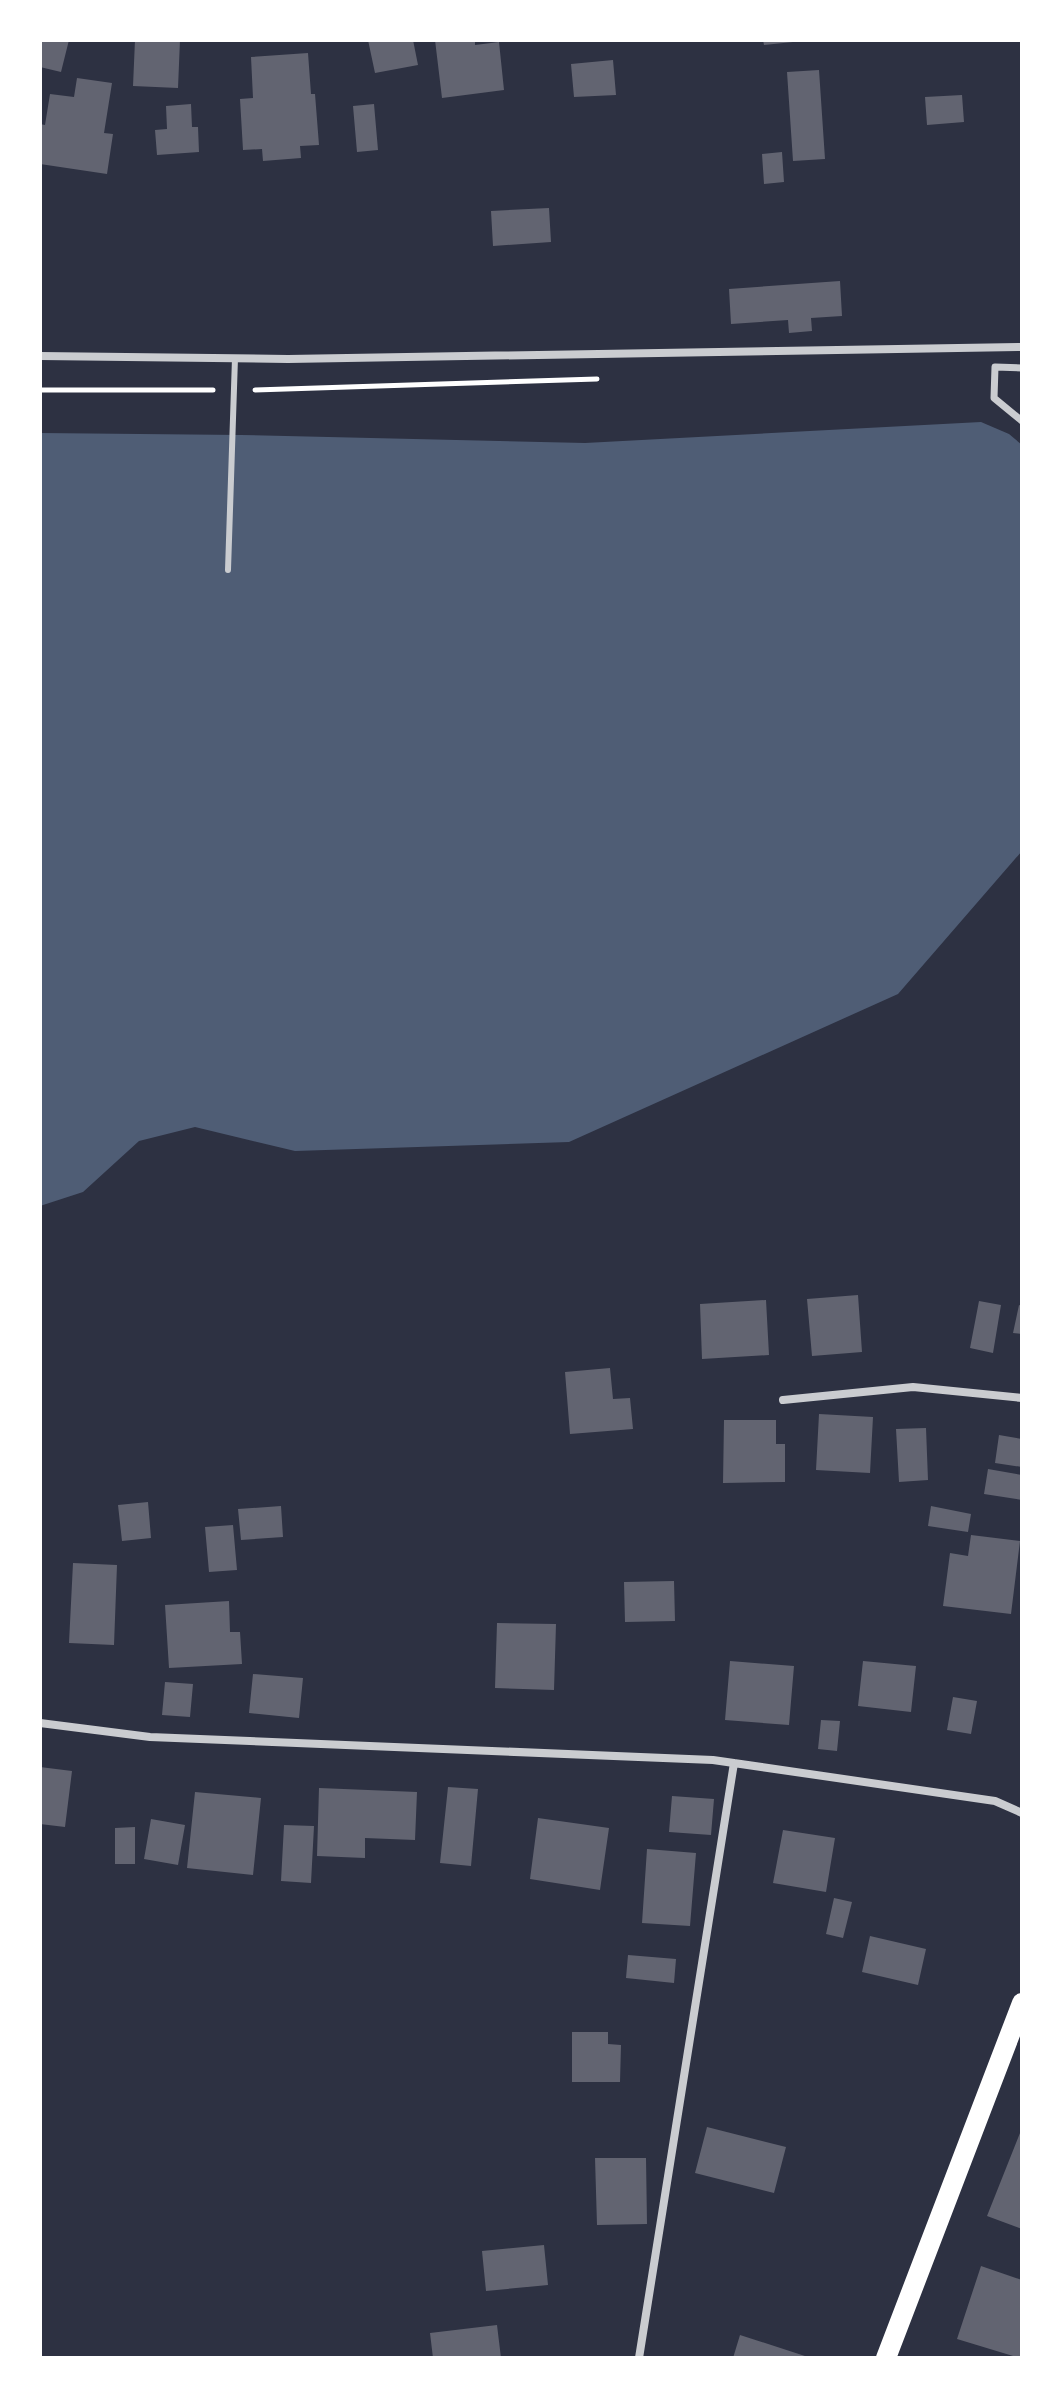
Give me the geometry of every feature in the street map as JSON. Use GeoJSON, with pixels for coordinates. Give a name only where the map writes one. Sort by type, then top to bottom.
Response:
{"type":"FeatureCollection","features":[{"type":"Feature","properties":{"kind":"main road"},"geometry":{"type":"LineString","coordinates":[[886,2358],[1022,2003]]}},
{"type":"Feature","properties":{"kind":"street"},"geometry":{"type":"LineString","coordinates":[[40,356],[288,359],[1022,347]]}},
{"type":"Feature","properties":{"kind":"street"},"geometry":{"type":"LineString","coordinates":[[1022,368],[995,367],[994,398],[1022,421]]}},
{"type":"Feature","properties":{"kind":"street"},"geometry":{"type":"LineString","coordinates":[[783,1400],[913,1387],[1022,1398]]}},
{"type":"Feature","properties":{"kind":"street"},"geometry":{"type":"LineString","coordinates":[[40,1723],[150,1737],[713,1760],[995,1801],[1022,1813]]}},
{"type":"Feature","properties":{"kind":"street"},"geometry":{"type":"LineString","coordinates":[[639,2358],[734,1763]]}},
{"type":"Feature","properties":{"kind":"lane"},"geometry":{"type":"LineString","coordinates":[[228,570],[235,358]]}},
{"type":"Feature","properties":{"kind":"path"},"geometry":{"type":"LineString","coordinates":[[40,390],[233,390],[598,379]]}},
{"type":"Feature","properties":{"kind":"water"},"geometry":{"type":"Polygon","coordinates":[[[981,422],[1009,434],[1022,445],[1022,851],[898,994],[569,1142],[295,1151],[195,1127],[139,1141],[83,1192],[40,1206],[40,433],[585,443],[981,422]]]}},
{"type":"Feature","properties":{"kind":"building"},"geometry":{"type":"Polygon","coordinates":[[[40,40],[69,40],[61,72],[40,67],[40,40]]]}},
{"type":"Feature","properties":{"kind":"building"},"geometry":{"type":"Polygon","coordinates":[[[135,40],[180,40],[178,88],[133,86],[135,40]]]}},
{"type":"Feature","properties":{"kind":"building"},"geometry":{"type":"Polygon","coordinates":[[[368,40],[413,40],[418,65],[375,73],[368,40]]]}},
{"type":"Feature","properties":{"kind":"building"},"geometry":{"type":"Polygon","coordinates":[[[435,40],[475,40],[475,45],[499,42],[504,90],[442,98],[435,40]]]}},
{"type":"Feature","properties":{"kind":"building"},"geometry":{"type":"Polygon","coordinates":[[[763,40],[793,40],[793,42],[764,45],[763,40]]]}},
{"type":"Feature","properties":{"kind":"building"},"geometry":{"type":"Polygon","coordinates":[[[308,53],[319,145],[300,146],[301,158],[263,161],[262,149],[243,150],[240,99],[253,98],[251,57],[308,53]]]}},
{"type":"Feature","properties":{"kind":"building"},"geometry":{"type":"Polygon","coordinates":[[[613,60],[616,95],[574,97],[571,64],[613,60]]]}},
{"type":"Feature","properties":{"kind":"building"},"geometry":{"type":"Polygon","coordinates":[[[819,70],[825,159],[793,161],[787,72],[819,70]]]}},
{"type":"Feature","properties":{"kind":"building"},"geometry":{"type":"Polygon","coordinates":[[[77,78],[112,83],[104,133],[113,134],[107,174],[40,164],[40,124],[45,125],[50,94],[74,97],[77,78]]]}},
{"type":"Feature","properties":{"kind":"building"},"geometry":{"type":"Polygon","coordinates":[[[962,95],[964,122],[927,125],[925,97],[962,95]]]}},
{"type":"Feature","properties":{"kind":"building"},"geometry":{"type":"Polygon","coordinates":[[[191,104],[192,127],[198,127],[199,152],[157,155],[155,130],[167,129],[166,106],[191,104]]]}},
{"type":"Feature","properties":{"kind":"building"},"geometry":{"type":"Polygon","coordinates":[[[374,104],[378,150],[357,152],[353,106],[374,104]]]}},
{"type":"Feature","properties":{"kind":"building"},"geometry":{"type":"Polygon","coordinates":[[[782,152],[784,182],[764,184],[762,154],[782,152]]]}},
{"type":"Feature","properties":{"kind":"building"},"geometry":{"type":"Polygon","coordinates":[[[549,208],[551,242],[493,246],[491,211],[549,208]]]}},
{"type":"Feature","properties":{"kind":"building"},"geometry":{"type":"Polygon","coordinates":[[[840,281],[842,316],[811,318],[812,331],[789,333],[788,320],[731,324],[729,289],[840,281]]]}},
{"type":"Feature","properties":{"kind":"building"},"geometry":{"type":"Polygon","coordinates":[[[858,1295],[862,1352],[812,1356],[807,1299],[858,1295]]]}},
{"type":"Feature","properties":{"kind":"building"},"geometry":{"type":"Polygon","coordinates":[[[766,1300],[769,1355],[702,1359],[700,1304],[766,1300]]]}},
{"type":"Feature","properties":{"kind":"building"},"geometry":{"type":"Polygon","coordinates":[[[979,1301],[1001,1305],[993,1353],[970,1348],[979,1301]]]}},
{"type":"Feature","properties":{"kind":"building"},"geometry":{"type":"Polygon","coordinates":[[[1019,1305],[1022,1306],[1022,1334],[1013,1333],[1019,1305]]]}},
{"type":"Feature","properties":{"kind":"building"},"geometry":{"type":"Polygon","coordinates":[[[610,1368],[613,1399],[630,1398],[633,1429],[570,1434],[565,1372],[610,1368]]]}},
{"type":"Feature","properties":{"kind":"building"},"geometry":{"type":"Polygon","coordinates":[[[819,1414],[873,1417],[870,1473],[816,1470],[819,1414]]]}},
{"type":"Feature","properties":{"kind":"building"},"geometry":{"type":"Polygon","coordinates":[[[724,1420],[776,1420],[776,1444],[785,1444],[785,1482],[723,1483],[724,1420]]]}},
{"type":"Feature","properties":{"kind":"building"},"geometry":{"type":"Polygon","coordinates":[[[926,1428],[928,1480],[899,1482],[896,1429],[926,1428]]]}},
{"type":"Feature","properties":{"kind":"building"},"geometry":{"type":"Polygon","coordinates":[[[999,1435],[1022,1439],[1022,1467],[995,1463],[999,1435]]]}},
{"type":"Feature","properties":{"kind":"building"},"geometry":{"type":"Polygon","coordinates":[[[988,1469],[1022,1475],[1022,1500],[984,1494],[988,1469]]]}},
{"type":"Feature","properties":{"kind":"building"},"geometry":{"type":"Polygon","coordinates":[[[148,1502],[151,1538],[122,1541],[118,1505],[148,1502]]]}},
{"type":"Feature","properties":{"kind":"building"},"geometry":{"type":"Polygon","coordinates":[[[281,1506],[283,1537],[241,1540],[238,1509],[281,1506]]]}},
{"type":"Feature","properties":{"kind":"building"},"geometry":{"type":"Polygon","coordinates":[[[931,1506],[971,1514],[968,1532],[928,1526],[931,1506]]]}},
{"type":"Feature","properties":{"kind":"building"},"geometry":{"type":"Polygon","coordinates":[[[233,1525],[237,1570],[209,1572],[205,1527],[233,1525]]]}},
{"type":"Feature","properties":{"kind":"building"},"geometry":{"type":"Polygon","coordinates":[[[971,1535],[1020,1541],[1011,1614],[943,1606],[950,1553],[968,1556],[971,1535]]]}},
{"type":"Feature","properties":{"kind":"building"},"geometry":{"type":"Polygon","coordinates":[[[73,1563],[117,1565],[114,1645],[69,1643],[73,1563]]]}},
{"type":"Feature","properties":{"kind":"building"},"geometry":{"type":"Polygon","coordinates":[[[674,1581],[675,1621],[625,1622],[624,1582],[674,1581]]]}},
{"type":"Feature","properties":{"kind":"building"},"geometry":{"type":"Polygon","coordinates":[[[229,1601],[230,1632],[240,1632],[242,1664],[169,1668],[165,1605],[229,1601]]]}},
{"type":"Feature","properties":{"kind":"building"},"geometry":{"type":"Polygon","coordinates":[[[497,1623],[556,1624],[554,1690],[495,1688],[497,1623]]]}},
{"type":"Feature","properties":{"kind":"building"},"geometry":{"type":"Polygon","coordinates":[[[730,1661],[794,1666],[789,1725],[725,1720],[730,1661]]]}},
{"type":"Feature","properties":{"kind":"building"},"geometry":{"type":"Polygon","coordinates":[[[863,1661],[916,1666],[911,1712],[858,1706],[863,1661]]]}},
{"type":"Feature","properties":{"kind":"building"},"geometry":{"type":"Polygon","coordinates":[[[253,1674],[303,1678],[299,1718],[249,1713],[253,1674]]]}},
{"type":"Feature","properties":{"kind":"building"},"geometry":{"type":"Polygon","coordinates":[[[165,1682],[193,1684],[190,1717],[162,1715],[165,1682]]]}},
{"type":"Feature","properties":{"kind":"building"},"geometry":{"type":"Polygon","coordinates":[[[953,1697],[977,1701],[971,1734],[947,1730],[953,1697]]]}},
{"type":"Feature","properties":{"kind":"building"},"geometry":{"type":"Polygon","coordinates":[[[821,1720],[840,1721],[837,1751],[818,1749],[821,1720]]]}},
{"type":"Feature","properties":{"kind":"building"},"geometry":{"type":"Polygon","coordinates":[[[40,1767],[72,1771],[65,1827],[40,1824],[40,1767]]]}},
{"type":"Feature","properties":{"kind":"building"},"geometry":{"type":"Polygon","coordinates":[[[448,1787],[478,1789],[471,1866],[440,1863],[448,1787]]]}},
{"type":"Feature","properties":{"kind":"building"},"geometry":{"type":"Polygon","coordinates":[[[319,1788],[417,1792],[415,1840],[365,1838],[365,1858],[317,1856],[319,1788]]]}},
{"type":"Feature","properties":{"kind":"building"},"geometry":{"type":"Polygon","coordinates":[[[195,1792],[261,1798],[253,1875],[187,1868],[195,1792]]]}},
{"type":"Feature","properties":{"kind":"building"},"geometry":{"type":"Polygon","coordinates":[[[672,1796],[714,1799],[711,1835],[669,1832],[672,1796]]]}},
{"type":"Feature","properties":{"kind":"building"},"geometry":{"type":"Polygon","coordinates":[[[538,1818],[609,1828],[600,1890],[530,1879],[538,1818]]]}},
{"type":"Feature","properties":{"kind":"building"},"geometry":{"type":"Polygon","coordinates":[[[151,1819],[185,1825],[178,1865],[144,1859],[151,1819]]]}},
{"type":"Feature","properties":{"kind":"building"},"geometry":{"type":"Polygon","coordinates":[[[284,1825],[314,1826],[311,1883],[281,1881],[284,1825]]]}},
{"type":"Feature","properties":{"kind":"building"},"geometry":{"type":"Polygon","coordinates":[[[135,1827],[135,1864],[115,1864],[115,1828],[135,1827]]]}},
{"type":"Feature","properties":{"kind":"building"},"geometry":{"type":"Polygon","coordinates":[[[783,1830],[835,1838],[826,1892],[773,1883],[783,1830]]]}},
{"type":"Feature","properties":{"kind":"building"},"geometry":{"type":"Polygon","coordinates":[[[647,1849],[696,1853],[690,1926],[642,1923],[647,1849]]]}},
{"type":"Feature","properties":{"kind":"building"},"geometry":{"type":"Polygon","coordinates":[[[834,1898],[852,1902],[843,1938],[826,1934],[834,1898]]]}},
{"type":"Feature","properties":{"kind":"building"},"geometry":{"type":"Polygon","coordinates":[[[870,1936],[926,1949],[918,1985],[862,1972],[870,1936]]]}},
{"type":"Feature","properties":{"kind":"building"},"geometry":{"type":"Polygon","coordinates":[[[628,1955],[676,1959],[674,1983],[626,1978],[628,1955]]]}},
{"type":"Feature","properties":{"kind":"building"},"geometry":{"type":"Polygon","coordinates":[[[572,2032],[608,2032],[608,2044],[621,2045],[620,2082],[572,2082],[572,2032]]]}},
{"type":"Feature","properties":{"kind":"building"},"geometry":{"type":"Polygon","coordinates":[[[707,2127],[786,2147],[774,2193],[695,2173],[707,2127]]]}},
{"type":"Feature","properties":{"kind":"building"},"geometry":{"type":"Polygon","coordinates":[[[1022,2128],[1022,2229],[987,2216],[1022,2128]]]}},
{"type":"Feature","properties":{"kind":"building"},"geometry":{"type":"Polygon","coordinates":[[[595,2158],[646,2158],[647,2224],[597,2225],[595,2158]]]}},
{"type":"Feature","properties":{"kind":"building"},"geometry":{"type":"Polygon","coordinates":[[[544,2245],[548,2285],[486,2291],[482,2251],[544,2245]]]}},
{"type":"Feature","properties":{"kind":"building"},"geometry":{"type":"Polygon","coordinates":[[[981,2266],[1022,2280],[1020,2358],[957,2339],[981,2266]]]}},
{"type":"Feature","properties":{"kind":"building"},"geometry":{"type":"Polygon","coordinates":[[[497,2325],[501,2358],[433,2358],[430,2333],[497,2325]]]}},
{"type":"Feature","properties":{"kind":"building"},"geometry":{"type":"Polygon","coordinates":[[[740,2335],[808,2357],[808,2358],[733,2358],[740,2335]]]}}]}
